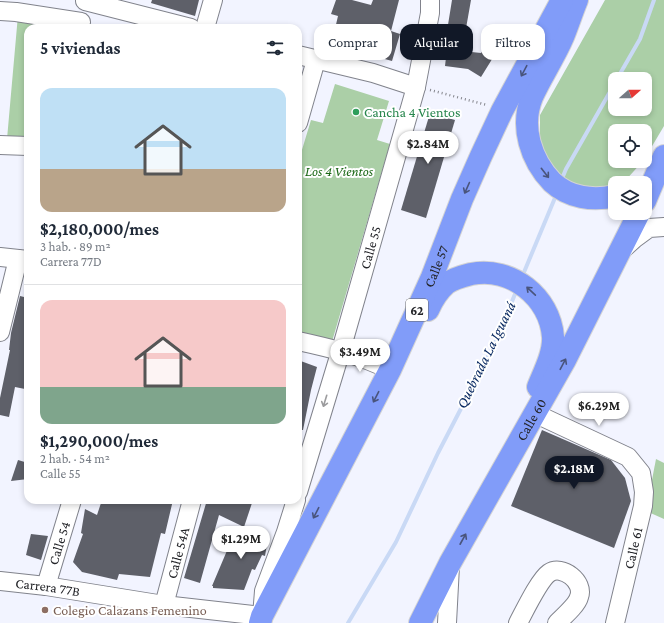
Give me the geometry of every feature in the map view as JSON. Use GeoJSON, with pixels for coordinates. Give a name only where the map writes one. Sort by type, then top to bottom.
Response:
{"type":"FeatureCollection","features":[{"type":"Feature","properties":{"kind":"highway","name":"Calle 57"},"geometry":{"type":"LineString","coordinates":[[261,620],[390,370],[432,277],[462,199],[502,111],[562,0]]}},
{"type":"Feature","properties":{"kind":"highway"},"geometry":{"type":"LineString","coordinates":[[563,37],[577,0]]}},
{"type":"Feature","properties":{"kind":"highway"},"geometry":{"type":"LineString","coordinates":[[584,0],[563,37],[532,98],[529,109],[528,138],[535,159],[544,174],[557,186],[571,194],[583,198],[608,197]]}},
{"type":"Feature","properties":{"kind":"highway"},"geometry":{"type":"LineString","coordinates":[[649,176],[664,161]]}},
{"type":"Feature","properties":{"kind":"highway"},"geometry":{"type":"LineString","coordinates":[[652,186],[664,161]]}},
{"type":"Feature","properties":{"kind":"highway","name":"Calle 60"},"geometry":{"type":"LineString","coordinates":[[420,623],[450,563],[565,360],[635,220]]}},
{"type":"Feature","properties":{"kind":"highway"},"geometry":{"type":"LineString","coordinates":[[390,370],[408,347],[431,304],[446,284],[465,275],[476,273],[498,274],[508,277],[527,288],[535,295],[547,314],[551,324],[552,347],[522,434]]}},
{"type":"Feature","properties":{"kind":"street"},"geometry":{"type":"LineString","coordinates":[[81,24],[86,0],[176,24]]}},
{"type":"Feature","properties":{"kind":"street"},"geometry":{"type":"LineString","coordinates":[[206,24],[213,0]]}},
{"type":"Feature","properties":{"kind":"street","name":"Calle 55"},"geometry":{"type":"LineString","coordinates":[[302,479],[341,350],[416,87],[430,13],[430,0]]}},
{"type":"Feature","properties":{"kind":"street"},"geometry":{"type":"LineString","coordinates":[[12,7],[77,24]]}},
{"type":"Feature","properties":{"kind":"street"},"geometry":{"type":"LineString","coordinates":[[302,56],[314,59]]}},
{"type":"Feature","properties":{"kind":"street"},"geometry":{"type":"LineString","coordinates":[[302,110],[316,60],[373,73],[416,87]]}},
{"type":"Feature","properties":{"kind":"street"},"geometry":{"type":"LineString","coordinates":[[0,145],[24,146]]}},
{"type":"Feature","properties":{"kind":"street"},"geometry":{"type":"LineString","coordinates":[[618,254],[634,239],[649,228],[664,227]]}},
{"type":"Feature","properties":{"kind":"street"},"geometry":{"type":"LineString","coordinates":[[0,257],[23,259],[0,332]]}},
{"type":"Feature","properties":{"kind":"street"},"geometry":{"type":"LineString","coordinates":[[302,342],[341,350],[390,370]]}},
{"type":"Feature","properties":{"kind":"street","name":"Calle 61"},"geometry":{"type":"LineString","coordinates":[[534,413],[628,458],[641,473],[644,492],[643,506],[615,623]]}},
{"type":"Feature","properties":{"kind":"street","name":"Calle 54"},"geometry":{"type":"LineString","coordinates":[[46,586],[71,504]]}},
{"type":"Feature","properties":{"kind":"street","name":"Calle 54A"},"geometry":{"type":"LineString","coordinates":[[164,605],[191,504]]}},
{"type":"Feature","properties":{"kind":"street"},"geometry":{"type":"LineString","coordinates":[[261,620],[264,591],[295,504]]}},
{"type":"Feature","properties":{"kind":"street"},"geometry":{"type":"LineString","coordinates":[[447,623],[450,563]]}},
{"type":"Feature","properties":{"kind":"street"},"geometry":{"type":"LineString","coordinates":[[518,623],[542,581],[547,574],[555,570],[562,571],[571,576],[578,584],[581,592],[579,599],[557,623]]}},
{"type":"Feature","properties":{"kind":"street","name":"Carrera 77B"},"geometry":{"type":"LineString","coordinates":[[0,581],[46,586],[261,620]]}},
{"type":"Feature","properties":{"kind":"path"},"geometry":{"type":"LineString","coordinates":[[416,87],[490,106],[502,111]]}},
{"type":"Feature","properties":{"kind":"green space"},"geometry":{"type":"Polygon","coordinates":[[[605,0],[664,0],[664,126],[652,146],[652,124],[608,124],[608,168],[637,168],[629,176],[608,176],[608,187],[586,188],[567,180],[546,162],[540,140],[540,115],[605,0]]]}},
{"type":"Feature","properties":{"kind":"green space"},"geometry":{"type":"Polygon","coordinates":[[[18,15],[60,24],[24,24],[24,137],[7,139],[18,15]]]}},
{"type":"Feature","properties":{"kind":"green space","name":"Los 4 Vientos"},"geometry":{"type":"Polygon","coordinates":[[[335,84],[389,101],[377,140],[390,144],[331,345],[302,336],[302,150],[311,120],[323,123],[335,84]]]}},
{"type":"Feature","properties":{"kind":"green space"},"geometry":{"type":"Polygon","coordinates":[[[656,459],[664,463],[664,519],[646,511],[656,459]]]}},
{"type":"Feature","properties":{"kind":"building"},"geometry":{"type":"Polygon","coordinates":[[[152,0],[199,0],[195,16],[151,3],[152,0]]]}},
{"type":"Feature","properties":{"kind":"building"},"geometry":{"type":"Polygon","coordinates":[[[336,0],[352,0],[371,5],[373,0],[399,0],[392,27],[392,24],[336,24],[338,16],[331,14],[336,0]]]}},
{"type":"Feature","properties":{"kind":"building"},"geometry":{"type":"Polygon","coordinates":[[[452,0],[471,0],[467,24],[448,24],[452,0]]]}},
{"type":"Feature","properties":{"kind":"building"},"geometry":{"type":"Polygon","coordinates":[[[392,31],[400,34],[392,61],[388,60],[392,60],[392,31]]]}},
{"type":"Feature","properties":{"kind":"building"},"geometry":{"type":"Polygon","coordinates":[[[473,52],[481,53],[481,60],[492,60],[481,77],[468,69],[445,66],[446,60],[473,60],[473,52]]]}},
{"type":"Feature","properties":{"kind":"building"},"geometry":{"type":"Polygon","coordinates":[[[430,113],[455,120],[426,218],[401,210],[430,113]]]}},
{"type":"Feature","properties":{"kind":"building"},"geometry":{"type":"Polygon","coordinates":[[[20,296],[24,297],[24,389],[15,387],[9,417],[0,415],[0,398],[10,350],[11,333],[20,296]]]}},
{"type":"Feature","properties":{"kind":"building"},"geometry":{"type":"Polygon","coordinates":[[[302,361],[317,367],[302,430],[302,361]]]}},
{"type":"Feature","properties":{"kind":"building"},"geometry":{"type":"Polygon","coordinates":[[[542,430],[611,460],[625,478],[631,501],[614,548],[511,506],[542,430]]]}},
{"type":"Feature","properties":{"kind":"building"},"geometry":{"type":"Polygon","coordinates":[[[18,460],[24,462],[24,479],[11,481],[18,460]]]}},
{"type":"Feature","properties":{"kind":"building"},"geometry":{"type":"Polygon","coordinates":[[[101,504],[172,504],[165,534],[161,533],[150,577],[119,574],[117,580],[82,572],[73,562],[83,534],[81,533],[85,509],[97,515],[101,504]]]}},
{"type":"Feature","properties":{"kind":"building"},"geometry":{"type":"Polygon","coordinates":[[[206,504],[252,504],[244,527],[219,515],[200,583],[184,578],[206,504]]]}},
{"type":"Feature","properties":{"kind":"building"},"geometry":{"type":"Polygon","coordinates":[[[237,527],[268,538],[265,556],[262,555],[255,570],[252,569],[244,590],[213,588],[212,586],[237,527]]]}},
{"type":"Feature","properties":{"kind":"building"},"geometry":{"type":"Polygon","coordinates":[[[31,534],[48,536],[41,560],[26,555],[31,534]]]}},
{"type":"Feature","properties":{"kind":"waterway","name":"Quebrada La Iguaná"},"geometry":{"type":"LineString","coordinates":[[621,72],[640,39],[654,0]]}},
{"type":"Feature","properties":{"kind":"waterway","name":"Quebrada La Iguaná"},"geometry":{"type":"LineString","coordinates":[[561,181],[566,169],[608,95]]}},
{"type":"Feature","properties":{"kind":"waterway","name":"Quebrada La Iguaná"},"geometry":{"type":"LineString","coordinates":[[522,277],[557,193]]}},
{"type":"Feature","properties":{"kind":"waterway","name":"Quebrada La Iguaná"},"geometry":{"type":"LineString","coordinates":[[348,623],[396,542],[438,453],[497,339],[517,289]]}},
{"type":"Feature","properties":{"kind":"place","name":"Cancha 4 Vientos"},"geometry":{"type":"Point","coordinates":[356,112]}},
{"type":"Feature","properties":{"kind":"place","name":"Colegio Calazans Femenino"},"geometry":{"type":"Point","coordinates":[45,610]}}]}
